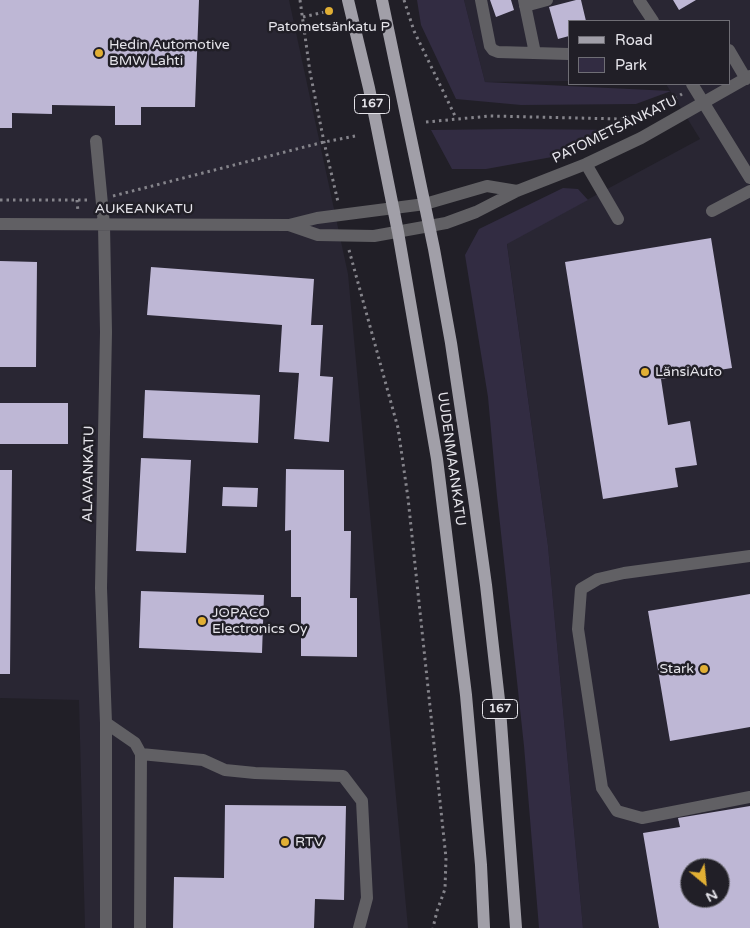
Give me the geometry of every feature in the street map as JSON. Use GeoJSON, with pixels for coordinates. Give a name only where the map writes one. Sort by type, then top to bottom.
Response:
{"type":"FeatureCollection","features":[{"type":"Feature","properties":{"kind":"main road","name":"UUDENMAANKATU"},"geometry":{"type":"LineString","coordinates":[[348,0],[369,88],[394,209],[437,459],[466,695],[481,865],[484,928]]}},
{"type":"Feature","properties":{"kind":"main road","name":"UUDENMAANKATU"},"geometry":{"type":"LineString","coordinates":[[382,0],[430,226],[451,343],[486,585],[506,777],[516,928]]}},
{"type":"Feature","properties":{"kind":"street"},"geometry":{"type":"LineString","coordinates":[[481,0],[490,46],[493,50],[498,52],[568,54]]}},
{"type":"Feature","properties":{"kind":"street"},"geometry":{"type":"LineString","coordinates":[[534,53],[524,3],[547,0]]}},
{"type":"Feature","properties":{"kind":"street"},"geometry":{"type":"LineString","coordinates":[[639,0],[652,20]]}},
{"type":"Feature","properties":{"kind":"street"},"geometry":{"type":"LineString","coordinates":[[730,51],[748,78]]}},
{"type":"Feature","properties":{"kind":"street","name":"PATOMETSÄNKATU"},"geometry":{"type":"LineString","coordinates":[[398,232],[446,223],[476,212],[517,191],[586,164],[641,138],[748,78]]}},
{"type":"Feature","properties":{"kind":"street"},"geometry":{"type":"LineString","coordinates":[[693,86],[747,166],[750,178]]}},
{"type":"Feature","properties":{"kind":"street","name":"ALAVANKATU"},"geometry":{"type":"LineString","coordinates":[[96,141],[104,225],[106,332],[101,588],[106,724],[106,928]]}},
{"type":"Feature","properties":{"kind":"street"},"geometry":{"type":"LineString","coordinates":[[586,164],[618,219]]}},
{"type":"Feature","properties":{"kind":"street"},"geometry":{"type":"LineString","coordinates":[[425,204],[487,186],[517,191]]}},
{"type":"Feature","properties":{"kind":"street"},"geometry":{"type":"LineString","coordinates":[[712,211],[750,190]]}},
{"type":"Feature","properties":{"kind":"street","name":"AUKEANKATU"},"geometry":{"type":"LineString","coordinates":[[0,224],[104,225],[151,223],[288,225],[317,218],[425,204]]}},
{"type":"Feature","properties":{"kind":"street","name":"AUKEANKATU"},"geometry":{"type":"LineString","coordinates":[[288,225],[318,235],[374,236],[398,232]]}},
{"type":"Feature","properties":{"kind":"street"},"geometry":{"type":"LineString","coordinates":[[750,556],[624,573],[598,579],[581,589],[578,629],[602,788],[617,811],[642,818],[750,797]]}},
{"type":"Feature","properties":{"kind":"street"},"geometry":{"type":"LineString","coordinates":[[106,724],[135,743],[141,754],[140,928]]}},
{"type":"Feature","properties":{"kind":"street"},"geometry":{"type":"LineString","coordinates":[[141,754],[203,760],[225,770],[232,771],[343,776],[362,800],[367,898],[359,928]]}},
{"type":"Feature","properties":{"kind":"path"},"geometry":{"type":"LineString","coordinates":[[300,0],[310,72],[338,203]]}},
{"type":"Feature","properties":{"kind":"path"},"geometry":{"type":"LineString","coordinates":[[404,0],[414,31],[456,118]]}},
{"type":"Feature","properties":{"kind":"path"},"geometry":{"type":"LineString","coordinates":[[303,17],[329,11]]}},
{"type":"Feature","properties":{"kind":"path"},"geometry":{"type":"LineString","coordinates":[[426,122],[490,116],[621,119],[650,113],[693,86]]}},
{"type":"Feature","properties":{"kind":"path"},"geometry":{"type":"LineString","coordinates":[[0,200],[101,199],[324,142],[355,136]]}},
{"type":"Feature","properties":{"kind":"path"},"geometry":{"type":"LineString","coordinates":[[349,250],[398,428],[408,498],[446,858],[444,889],[433,928]]}},
{"type":"Feature","properties":{"kind":"shaded area"},"geometry":{"type":"Polygon","coordinates":[[[0,0],[289,0],[348,274],[408,928],[85,928],[79,700],[0,698],[0,0]]]}},
{"type":"Feature","properties":{"kind":"shaded area"},"geometry":{"type":"Polygon","coordinates":[[[464,0],[750,0],[750,928],[583,928],[548,546],[507,243],[700,139],[667,85],[730,85],[730,20],[568,20],[568,81],[485,82],[464,0]]]}},
{"type":"Feature","properties":{"kind":"green space"},"geometry":{"type":"Polygon","coordinates":[[[417,0],[464,0],[485,82],[671,91],[636,104],[521,105],[456,99],[421,25],[417,0]]]}},
{"type":"Feature","properties":{"kind":"green space"},"geometry":{"type":"Polygon","coordinates":[[[431,130],[627,130],[563,155],[486,169],[452,169],[431,130]]]}},
{"type":"Feature","properties":{"kind":"green space"},"geometry":{"type":"Polygon","coordinates":[[[563,188],[578,189],[588,200],[507,244],[548,546],[583,928],[539,928],[524,746],[488,397],[465,255],[479,229],[563,188]]]}},
{"type":"Feature","properties":{"kind":"building","name":"Hedin Automotive BMW Lahti"},"geometry":{"type":"Polygon","coordinates":[[[0,0],[199,0],[195,107],[141,107],[141,125],[115,125],[115,106],[52,105],[52,114],[12,113],[12,128],[0,128],[0,0]]]}},
{"type":"Feature","properties":{"kind":"building"},"geometry":{"type":"Polygon","coordinates":[[[490,0],[511,0],[514,10],[496,17],[490,0]]]}},
{"type":"Feature","properties":{"kind":"building"},"geometry":{"type":"Polygon","coordinates":[[[581,0],[586,20],[568,20],[568,36],[558,39],[549,7],[581,0]]]}},
{"type":"Feature","properties":{"kind":"building"},"geometry":{"type":"Polygon","coordinates":[[[673,0],[696,0],[679,10],[673,0]]]}},
{"type":"Feature","properties":{"kind":"building","name":"LänsiAuto"},"geometry":{"type":"Polygon","coordinates":[[[711,238],[732,368],[661,379],[668,425],[690,421],[697,465],[675,468],[678,487],[603,499],[565,262],[711,238]]]}},
{"type":"Feature","properties":{"kind":"building"},"geometry":{"type":"Polygon","coordinates":[[[0,261],[37,262],[36,367],[0,367],[0,261]]]}},
{"type":"Feature","properties":{"kind":"building"},"geometry":{"type":"Polygon","coordinates":[[[151,267],[314,279],[311,325],[323,325],[320,376],[333,377],[329,442],[294,439],[299,373],[279,372],[282,325],[147,315],[151,267]]]}},
{"type":"Feature","properties":{"kind":"building"},"geometry":{"type":"Polygon","coordinates":[[[145,390],[260,395],[258,443],[143,438],[145,390]]]}},
{"type":"Feature","properties":{"kind":"building"},"geometry":{"type":"Polygon","coordinates":[[[0,403],[68,403],[68,444],[0,444],[0,403]]]}},
{"type":"Feature","properties":{"kind":"building"},"geometry":{"type":"Polygon","coordinates":[[[141,458],[191,460],[186,553],[136,551],[141,458]]]}},
{"type":"Feature","properties":{"kind":"building"},"geometry":{"type":"Polygon","coordinates":[[[286,469],[344,470],[344,531],[351,531],[350,598],[357,598],[357,657],[301,656],[301,597],[291,597],[291,530],[285,531],[286,469]]]}},
{"type":"Feature","properties":{"kind":"building"},"geometry":{"type":"Polygon","coordinates":[[[0,470],[12,470],[10,674],[0,674],[0,470]]]}},
{"type":"Feature","properties":{"kind":"building"},"geometry":{"type":"Polygon","coordinates":[[[223,487],[258,488],[257,507],[222,506],[223,487]]]}},
{"type":"Feature","properties":{"kind":"building","name":"JOPACO Electronics Oy"},"geometry":{"type":"Polygon","coordinates":[[[141,591],[264,595],[262,653],[139,648],[141,591]]]}},
{"type":"Feature","properties":{"kind":"building","name":"Stark"},"geometry":{"type":"Polygon","coordinates":[[[750,594],[750,727],[670,741],[648,611],[750,594]]]}},
{"type":"Feature","properties":{"kind":"building","name":"RTV"},"geometry":{"type":"Polygon","coordinates":[[[225,805],[346,806],[344,900],[315,899],[314,928],[173,928],[174,877],[224,878],[225,805]]]}},
{"type":"Feature","properties":{"kind":"building"},"geometry":{"type":"Polygon","coordinates":[[[750,806],[750,928],[659,928],[643,833],[680,827],[678,818],[750,806]]]}},
{"type":"Feature","properties":{"kind":"place","name":"Patometsänkatu P"},"geometry":{"type":"Point","coordinates":[329,11]}},
{"type":"Feature","properties":{"kind":"place","name":"Hedin Automotive BMW Lahti"},"geometry":{"type":"Point","coordinates":[99,53]}},
{"type":"Feature","properties":{"kind":"place","name":"LänsiAuto"},"geometry":{"type":"Point","coordinates":[645,372]}},
{"type":"Feature","properties":{"kind":"place","name":"JOPACO Electronics Oy"},"geometry":{"type":"Point","coordinates":[202,621]}},
{"type":"Feature","properties":{"kind":"place","name":"Stark"},"geometry":{"type":"Point","coordinates":[704,669]}},
{"type":"Feature","properties":{"kind":"place","name":"RTV"},"geometry":{"type":"Point","coordinates":[285,842]}}]}
